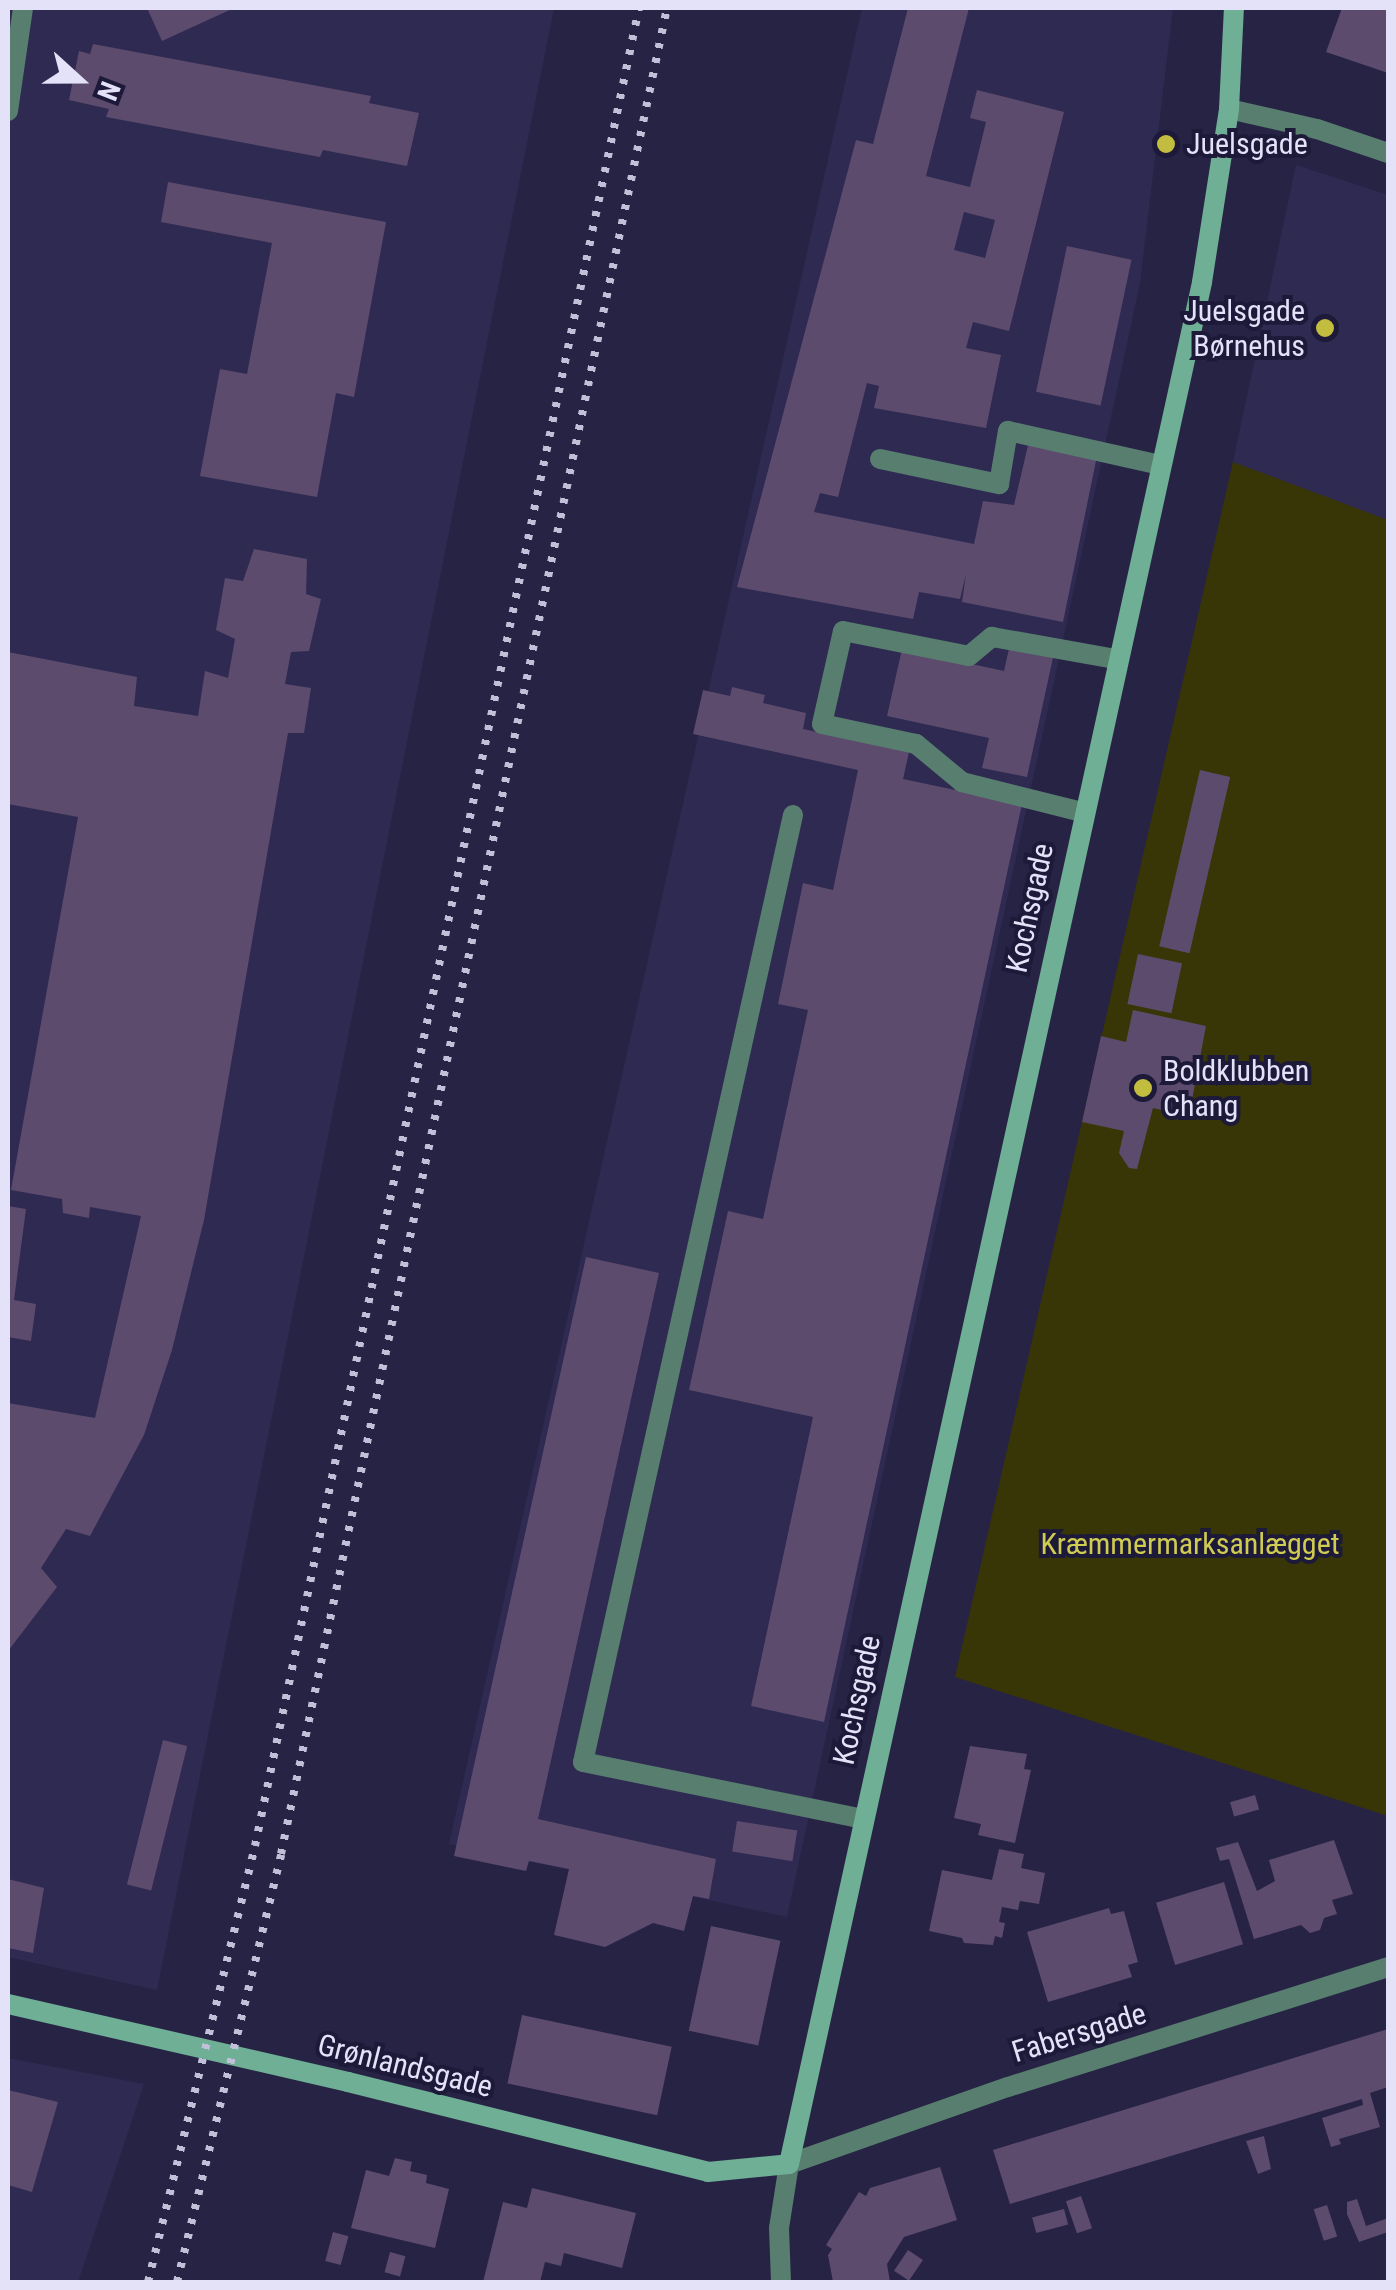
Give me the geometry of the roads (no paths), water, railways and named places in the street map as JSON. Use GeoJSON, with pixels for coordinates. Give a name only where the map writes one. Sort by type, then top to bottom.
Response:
{"type":"FeatureCollection","features":[{"type":"Feature","properties":{"kind":"main road","name":"Kochsgade"},"geometry":{"type":"LineString","coordinates":[[789,2164],[1082,812],[1202,282],[1229,109],[1234,8]]}},
{"type":"Feature","properties":{"kind":"main road","name":"Grønlandsgade"},"geometry":{"type":"LineString","coordinates":[[8,2004],[348,2082],[708,2172],[789,2164]]}},
{"type":"Feature","properties":{"kind":"street"},"geometry":{"type":"LineString","coordinates":[[8,111],[18,19]]}},
{"type":"Feature","properties":{"kind":"street"},"geometry":{"type":"LineString","coordinates":[[1229,109],[1318,129],[1388,153]]}},
{"type":"Feature","properties":{"kind":"street"},"geometry":{"type":"LineString","coordinates":[[880,459],[999,484],[1008,431],[1160,465]]}},
{"type":"Feature","properties":{"kind":"street"},"geometry":{"type":"LineString","coordinates":[[1082,812],[962,782],[916,744],[822,724],[844,632],[969,656],[992,637],[1116,659]]}},
{"type":"Feature","properties":{"kind":"street"},"geometry":{"type":"LineString","coordinates":[[793,816],[583,1762],[862,1819]]}},
{"type":"Feature","properties":{"kind":"street","name":"Fabersgade"},"geometry":{"type":"LineString","coordinates":[[789,2164],[1008,2087],[1388,1967]]}},
{"type":"Feature","properties":{"kind":"street","name":"Kochsgade"},"geometry":{"type":"LineString","coordinates":[[781,2282],[780,2228],[789,2164]]}},
{"type":"Feature","properties":{"kind":"railway"},"geometry":{"type":"LineString","coordinates":[[148,2282],[255,1846],[639,8]]}},
{"type":"Feature","properties":{"kind":"railway"},"geometry":{"type":"LineString","coordinates":[[177,2282],[281,1854],[667,8]]}},
{"type":"Feature","properties":{"kind":"place","name":"Juelsgade"},"geometry":{"type":"Point","coordinates":[1166,144]}},
{"type":"Feature","properties":{"kind":"place","name":"Juelsgade Børnehus"},"geometry":{"type":"Point","coordinates":[1325,328]}},
{"type":"Feature","properties":{"kind":"place","name":"Boldklubben Chang"},"geometry":{"type":"Point","coordinates":[1143,1088]}},
{"type":"Feature","properties":{"kind":"park label","name":"Kræmmermarksanlægget"},"geometry":{"type":"Point","coordinates":[1190,1544]}}]}
